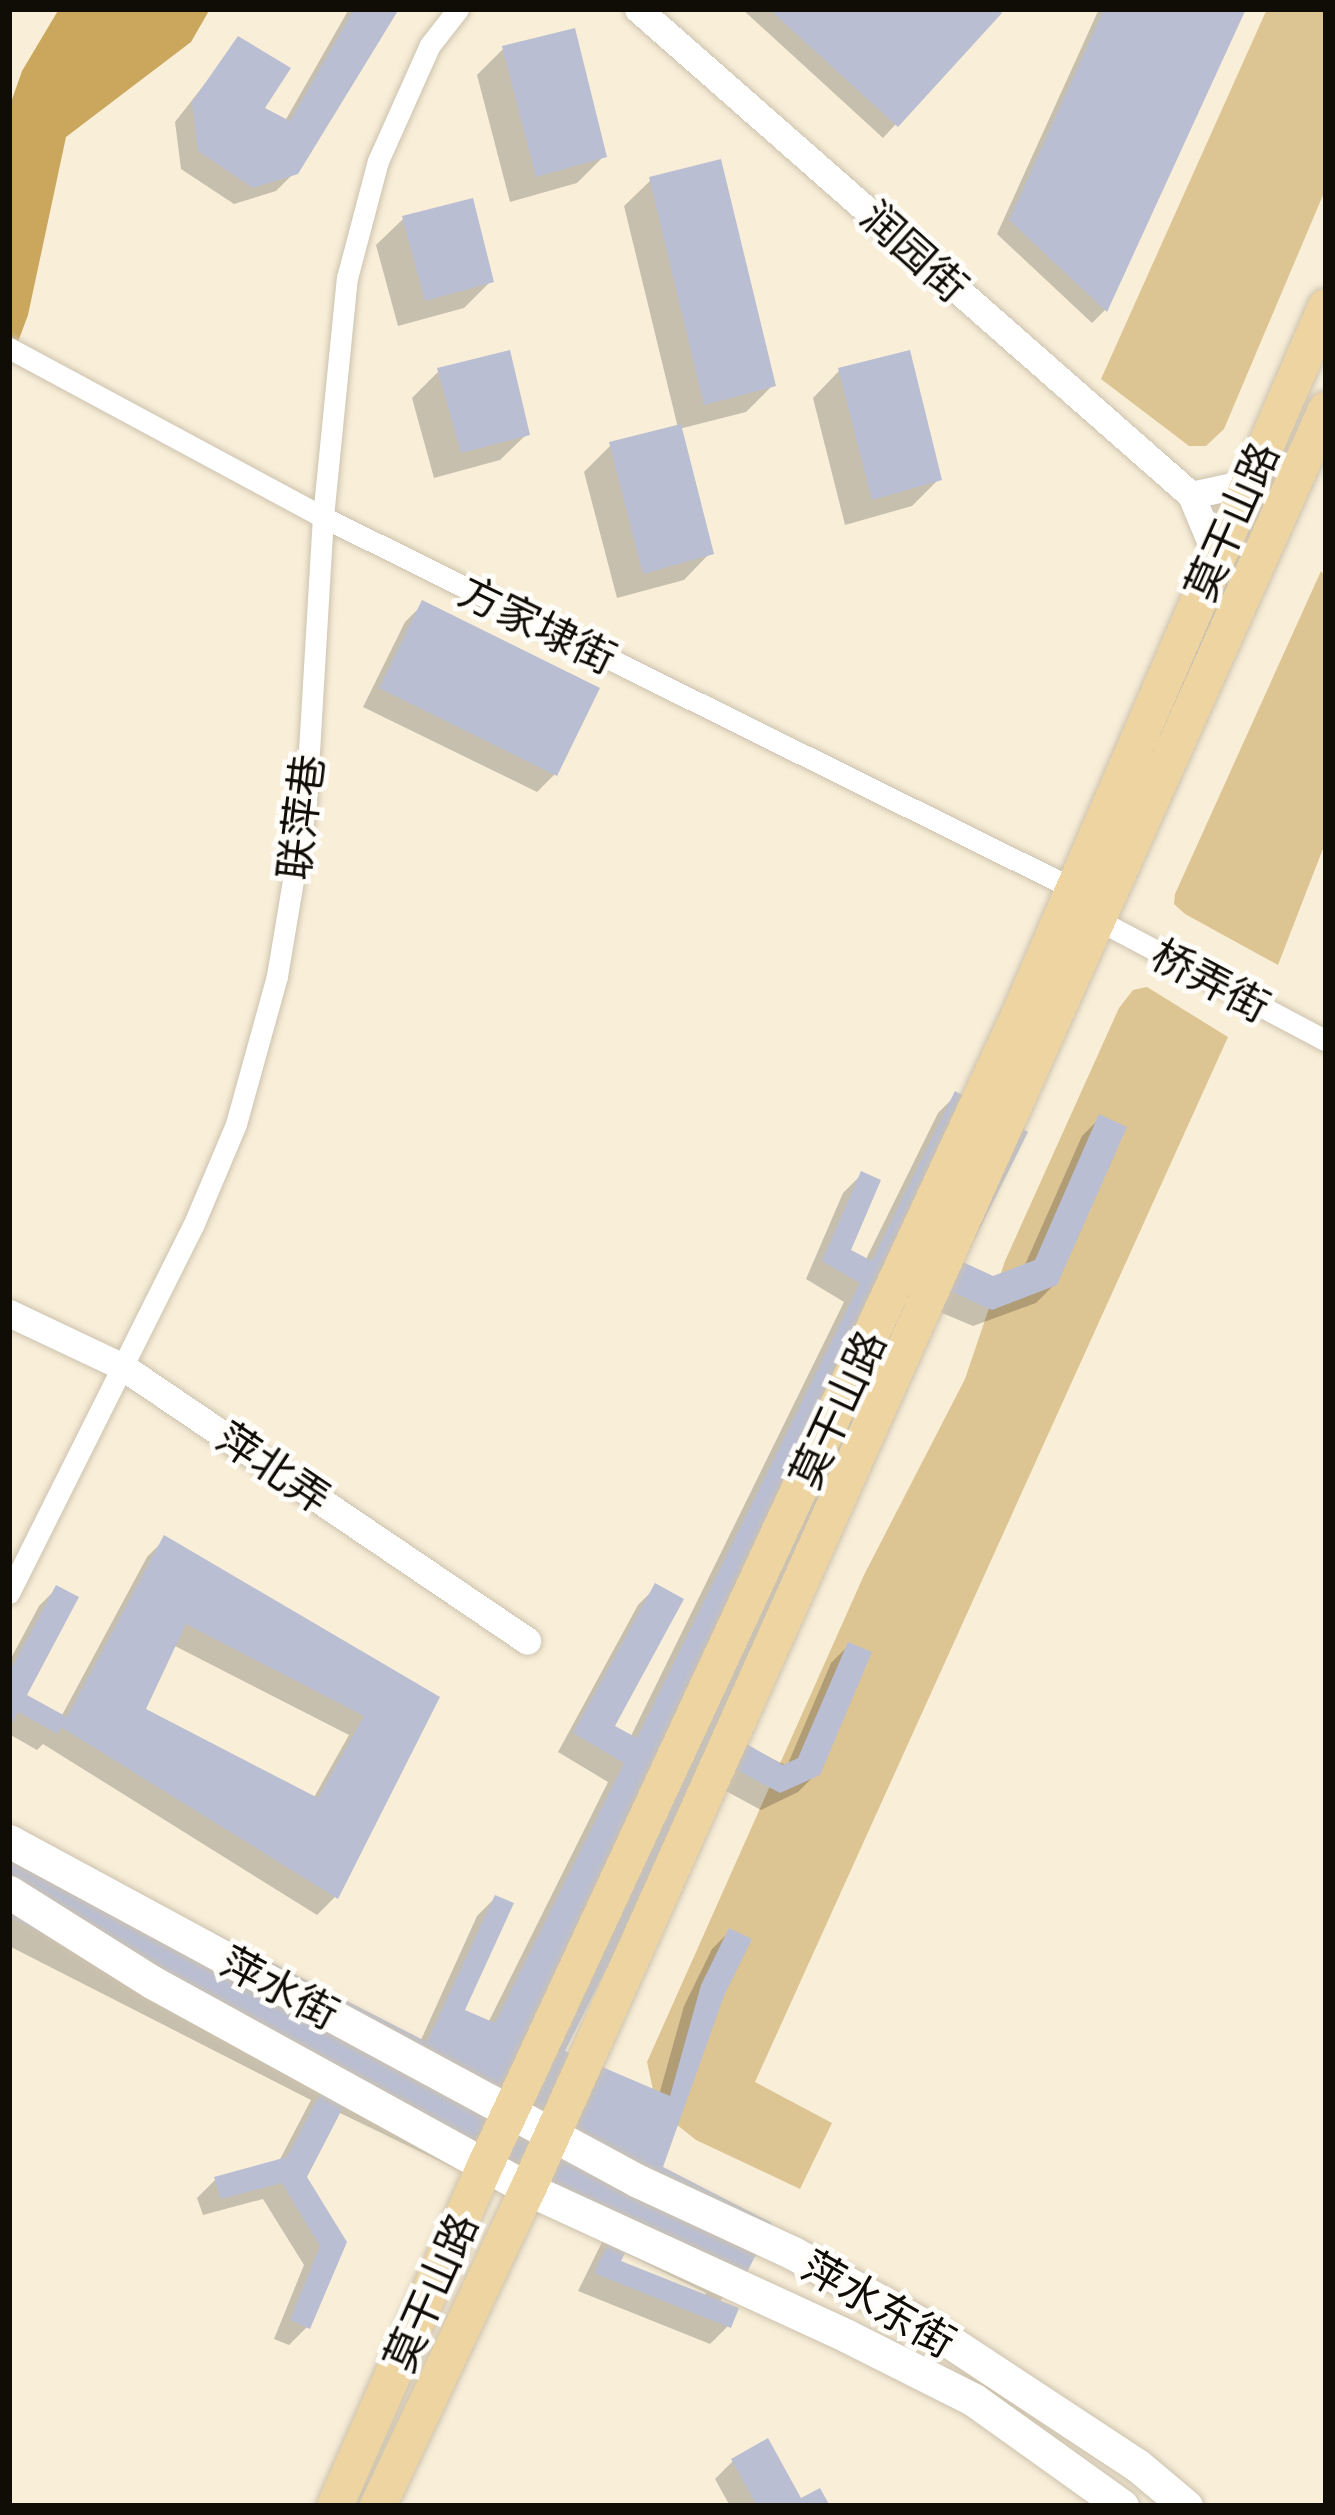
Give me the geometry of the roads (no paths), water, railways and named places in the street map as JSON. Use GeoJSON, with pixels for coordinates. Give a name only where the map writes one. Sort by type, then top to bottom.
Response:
{"type":"FeatureCollection","features":[{"type":"Feature","properties":{"kind":"main road","name":"莫干山路"},"geometry":{"type":"LineString","coordinates":[[335,2506],[485,2166],[1018,1018],[1215,553],[1326,307]]}},
{"type":"Feature","properties":{"kind":"main road","name":"莫干山路"},"geometry":{"type":"LineString","coordinates":[[378,2506],[528,2189],[1326,410]]}},
{"type":"Feature","properties":{"kind":"main road","name":"萍水街"},"geometry":{"type":"LineString","coordinates":[[9,1841],[551,2133]]}},
{"type":"Feature","properties":{"kind":"main road","name":"萍水街"},"geometry":{"type":"LineString","coordinates":[[9,1892],[152,1982],[528,2189]]}},
{"type":"Feature","properties":{"kind":"main road","name":"萍水东街"},"geometry":{"type":"LineString","coordinates":[[551,2133],[638,2181],[793,2253],[932,2330],[1137,2465],[1186,2506]]}},
{"type":"Feature","properties":{"kind":"main road","name":"萍水东街"},"geometry":{"type":"LineString","coordinates":[[528,2189],[974,2400],[1122,2506]]}},
{"type":"Feature","properties":{"kind":"street","name":"联萍巷"},"geometry":{"type":"LineString","coordinates":[[9,1593],[123,1367],[236,1124],[277,976],[305,802],[323,518],[347,278],[379,161],[430,45],[458,9]]}},
{"type":"Feature","properties":{"kind":"street","name":"润园街"},"geometry":{"type":"LineString","coordinates":[[638,9],[1191,495],[1215,553]]}},
{"type":"Feature","properties":{"kind":"street","name":"方家埭街"},"geometry":{"type":"LineString","coordinates":[[9,348],[323,518],[1072,888]]}},
{"type":"Feature","properties":{"kind":"street"},"geometry":{"type":"LineString","coordinates":[[1191,495],[1247,483]]}},
{"type":"Feature","properties":{"kind":"street","name":"桥弄街"},"geometry":{"type":"LineString","coordinates":[[1096,920],[1326,1041]]}},
{"type":"Feature","properties":{"kind":"street","name":"萍北弄"},"geometry":{"type":"LineString","coordinates":[[9,1313],[123,1367],[527,1641]]}}]}
